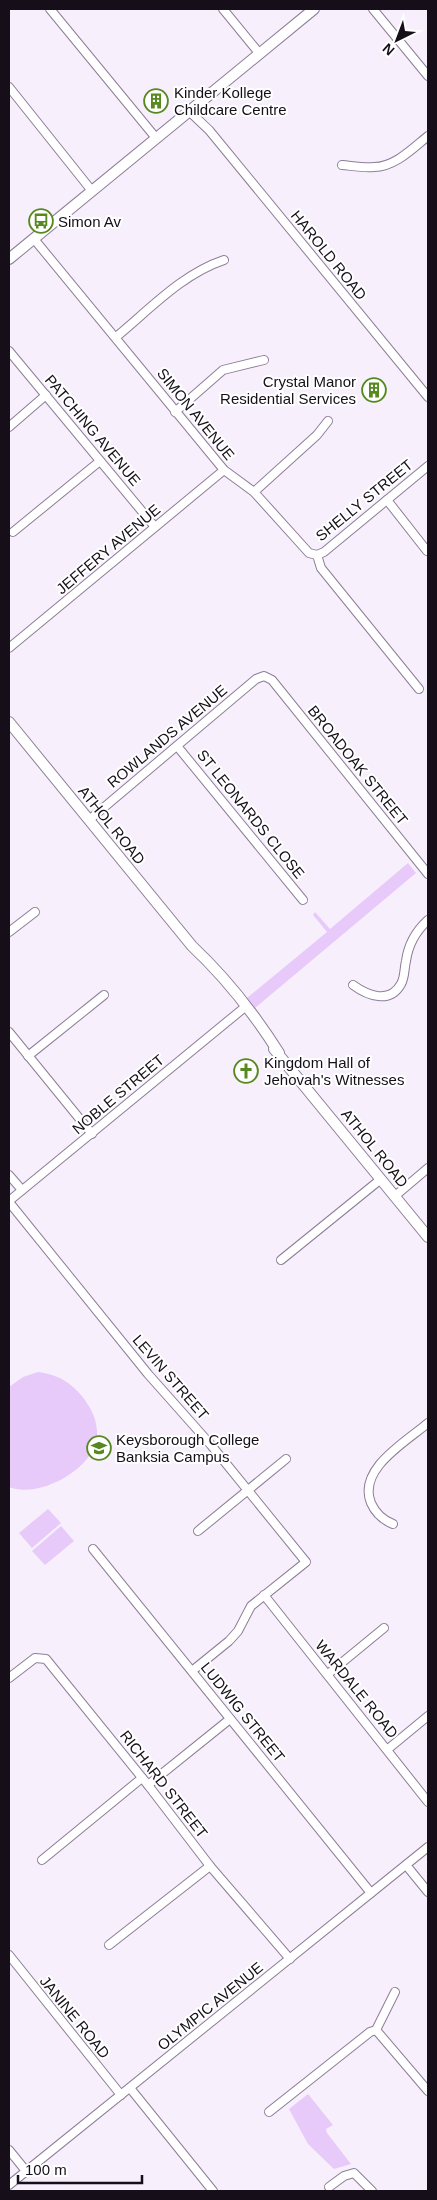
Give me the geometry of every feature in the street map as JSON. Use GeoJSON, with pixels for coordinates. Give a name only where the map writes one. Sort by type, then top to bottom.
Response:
{"type":"FeatureCollection","features":[{"type":"Feature","properties":{"kind":"main road"},"geometry":{"type":"LineString","coordinates":[[9,259],[314,9]]}},
{"type":"Feature","properties":{"kind":"main road","name":"ATHOL ROAD"},"geometry":{"type":"LineString","coordinates":[[9,722],[192,946],[214,969],[243,1009],[264,1031],[279,1054],[428,1237]]}},
{"type":"Feature","properties":{"kind":"street"},"geometry":{"type":"LineString","coordinates":[[50,9],[156,138]]}},
{"type":"Feature","properties":{"kind":"street"},"geometry":{"type":"LineString","coordinates":[[223,9],[259,54]]}},
{"type":"Feature","properties":{"kind":"street"},"geometry":{"type":"LineString","coordinates":[[373,9],[428,76]]}},
{"type":"Feature","properties":{"kind":"street"},"geometry":{"type":"LineString","coordinates":[[9,87],[92,191]]}},
{"type":"Feature","properties":{"kind":"street","name":"HAROLD ROAD"},"geometry":{"type":"LineString","coordinates":[[192,109],[428,397]]}},
{"type":"Feature","properties":{"kind":"street"},"geometry":{"type":"LineString","coordinates":[[342,165],[376,168],[388,164],[400,158],[428,136]]}},
{"type":"Feature","properties":{"kind":"street","name":"SIMON AVENUE"},"geometry":{"type":"LineString","coordinates":[[34,239],[224,470],[254,492],[309,553],[317,555],[321,568],[420,689]]}},
{"type":"Feature","properties":{"kind":"street"},"geometry":{"type":"LineString","coordinates":[[116,337],[182,282],[198,271],[224,260]]}},
{"type":"Feature","properties":{"kind":"street","name":"PATCHING AVENUE"},"geometry":{"type":"LineString","coordinates":[[9,351],[155,527]]}},
{"type":"Feature","properties":{"kind":"street"},"geometry":{"type":"LineString","coordinates":[[176,412],[223,370],[264,360]]}},
{"type":"Feature","properties":{"kind":"street"},"geometry":{"type":"LineString","coordinates":[[9,427],[46,395]]}},
{"type":"Feature","properties":{"kind":"street"},"geometry":{"type":"LineString","coordinates":[[254,492],[317,434],[328,421]]}},
{"type":"Feature","properties":{"kind":"street"},"geometry":{"type":"LineString","coordinates":[[13,532],[100,461]]}},
{"type":"Feature","properties":{"kind":"street","name":"SHELLY STREET"},"geometry":{"type":"LineString","coordinates":[[317,555],[324,552],[428,466]]}},
{"type":"Feature","properties":{"kind":"street","name":"JEFFERY AVENUE"},"geometry":{"type":"LineString","coordinates":[[9,648],[224,470]]}},
{"type":"Feature","properties":{"kind":"street"},"geometry":{"type":"LineString","coordinates":[[387,500],[427,551]]}},
{"type":"Feature","properties":{"kind":"street","name":"ROWLANDS AVENUE"},"geometry":{"type":"LineString","coordinates":[[89,820],[256,679],[264,676]]}},
{"type":"Feature","properties":{"kind":"street","name":"BROADOAK STREET"},"geometry":{"type":"LineString","coordinates":[[264,676],[272,680],[428,874]]}},
{"type":"Feature","properties":{"kind":"street","name":"ST LEONARDS CLOSE"},"geometry":{"type":"LineString","coordinates":[[177,746],[303,900]]}},
{"type":"Feature","properties":{"kind":"street"},"geometry":{"type":"LineString","coordinates":[[9,932],[35,912]]}},
{"type":"Feature","properties":{"kind":"street"},"geometry":{"type":"LineString","coordinates":[[353,985],[364,992],[378,997],[389,995],[396,990],[404,978],[406,960],[412,943],[420,928],[428,920]]}},
{"type":"Feature","properties":{"kind":"street"},"geometry":{"type":"LineString","coordinates":[[28,1056],[104,995]]}},
{"type":"Feature","properties":{"kind":"street","name":"NOBLE STREET"},"geometry":{"type":"LineString","coordinates":[[9,1202],[243,1009]]}},
{"type":"Feature","properties":{"kind":"street"},"geometry":{"type":"LineString","coordinates":[[9,1032],[92,1134]]}},
{"type":"Feature","properties":{"kind":"street"},"geometry":{"type":"LineString","coordinates":[[395,1196],[428,1168]]}},
{"type":"Feature","properties":{"kind":"street"},"geometry":{"type":"LineString","coordinates":[[9,1175],[22,1190]]}},
{"type":"Feature","properties":{"kind":"street"},"geometry":{"type":"LineString","coordinates":[[281,1260],[381,1179]]}},
{"type":"Feature","properties":{"kind":"street","name":"LEVIN STREET"},"geometry":{"type":"LineString","coordinates":[[9,1202],[148,1374],[211,1445],[306,1562],[251,1606],[238,1631],[229,1641],[192,1671]]}},
{"type":"Feature","properties":{"kind":"street"},"geometry":{"type":"LineString","coordinates":[[393,1524],[380,1516],[372,1505],[369,1488],[372,1476],[382,1461],[428,1423]]}},
{"type":"Feature","properties":{"kind":"street"},"geometry":{"type":"LineString","coordinates":[[198,1531],[286,1459]]}},
{"type":"Feature","properties":{"kind":"street","name":"LUDWIG STREET"},"geometry":{"type":"LineString","coordinates":[[94,1549],[371,1893]]}},
{"type":"Feature","properties":{"kind":"street","name":"WARDALE ROAD"},"geometry":{"type":"LineString","coordinates":[[264,1595],[388,1749],[428,1802]]}},
{"type":"Feature","properties":{"kind":"street"},"geometry":{"type":"LineString","coordinates":[[328,1674],[384,1628]]}},
{"type":"Feature","properties":{"kind":"street","name":"RICHARD STREET"},"geometry":{"type":"LineString","coordinates":[[9,1678],[35,1658],[46,1659],[148,1785],[210,1866],[290,1959]]}},
{"type":"Feature","properties":{"kind":"street"},"geometry":{"type":"LineString","coordinates":[[388,1749],[428,1716]]}},
{"type":"Feature","properties":{"kind":"street"},"geometry":{"type":"LineString","coordinates":[[148,1785],[230,1719]]}},
{"type":"Feature","properties":{"kind":"street"},"geometry":{"type":"LineString","coordinates":[[42,1860],[142,1778]]}},
{"type":"Feature","properties":{"kind":"street","name":"OLYMPIC AVENUE"},"geometry":{"type":"LineString","coordinates":[[9,2186],[428,1847]]}},
{"type":"Feature","properties":{"kind":"street"},"geometry":{"type":"LineString","coordinates":[[406,1865],[428,1892]]}},
{"type":"Feature","properties":{"kind":"street"},"geometry":{"type":"LineString","coordinates":[[109,1945],[210,1866]]}},
{"type":"Feature","properties":{"kind":"street","name":"JANINE ROAD"},"geometry":{"type":"LineString","coordinates":[[9,1955],[121,2095]]}},
{"type":"Feature","properties":{"kind":"street"},"geometry":{"type":"LineString","coordinates":[[269,2112],[370,2032],[376,2030],[395,1992]]}},
{"type":"Feature","properties":{"kind":"street"},"geometry":{"type":"LineString","coordinates":[[376,2030],[428,2091]]}},
{"type":"Feature","properties":{"kind":"street"},"geometry":{"type":"LineString","coordinates":[[130,2088],[213,2191]]}},
{"type":"Feature","properties":{"kind":"street"},"geometry":{"type":"LineString","coordinates":[[9,2150],[26,2171]]}},
{"type":"Feature","properties":{"kind":"street"},"geometry":{"type":"LineString","coordinates":[[329,2187],[344,2176],[354,2172],[372,2191]]}},
{"type":"Feature","properties":{"kind":"shaded area"},"geometry":{"type":"Polygon","coordinates":[[[408,863],[416,873],[255,1008],[247,998],[327,932],[313,915],[315,912],[330,929],[408,863]]]}},
{"type":"Feature","properties":{"kind":"shaded area"},"geometry":{"type":"Polygon","coordinates":[[[38,1372],[62,1379],[81,1395],[93,1414],[97,1437],[93,1449],[86,1460],[75,1470],[49,1485],[21,1490],[9,1487],[9,1387],[23,1377],[38,1372]]]}},
{"type":"Feature","properties":{"kind":"shaded area"},"geometry":{"type":"Polygon","coordinates":[[[48,1509],[61,1523],[32,1548],[19,1533],[48,1509]]]}},
{"type":"Feature","properties":{"kind":"shaded area"},"geometry":{"type":"Polygon","coordinates":[[[61,1526],[74,1541],[45,1565],[32,1551],[61,1526]]]}},
{"type":"Feature","properties":{"kind":"shaded area"},"geometry":{"type":"Polygon","coordinates":[[[308,2094],[333,2125],[326,2129],[327,2133],[351,2164],[334,2169],[308,2144],[289,2109],[308,2094]]]}},
{"type":"Feature","properties":{"kind":"place","name":"Kinder Kollege Childcare Centre"},"geometry":{"type":"Point","coordinates":[156,101]}},
{"type":"Feature","properties":{"kind":"place","name":"Simon Av"},"geometry":{"type":"Point","coordinates":[41,221]}},
{"type":"Feature","properties":{"kind":"place","name":"Crystal Manor Residential Services"},"geometry":{"type":"Point","coordinates":[374,390]}},
{"type":"Feature","properties":{"kind":"place","name":"Kingdom Hall of Jehovah's Witnesses"},"geometry":{"type":"Point","coordinates":[246,1071]}},
{"type":"Feature","properties":{"kind":"place","name":"Keysborough College Banksia Campus"},"geometry":{"type":"Point","coordinates":[99,1448]}}]}
